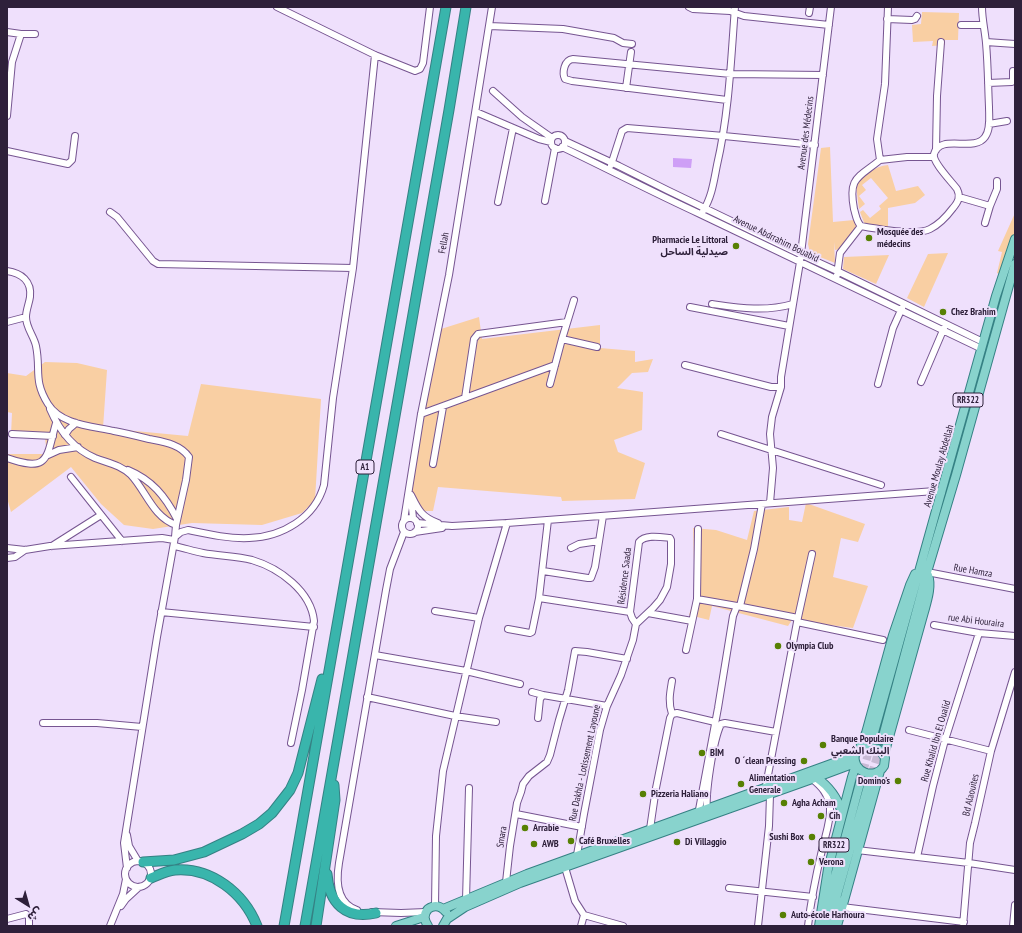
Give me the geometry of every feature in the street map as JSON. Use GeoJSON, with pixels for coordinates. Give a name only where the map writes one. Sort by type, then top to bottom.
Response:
{"type":"FeatureCollection","features":[{"type":"Feature","properties":{"kind":"highway","name":"A1"},"geometry":{"type":"LineString","coordinates":[[284,926],[446,7]]}},
{"type":"Feature","properties":{"kind":"highway","name":"A1"},"geometry":{"type":"LineString","coordinates":[[305,926],[466,7]]}},
{"type":"Feature","properties":{"kind":"highway"},"geometry":{"type":"LineString","coordinates":[[141,862],[174,860],[204,852],[242,834],[255,826],[272,813],[282,802],[290,790],[298,773],[341,602]]}},
{"type":"Feature","properties":{"kind":"highway"},"geometry":{"type":"LineString","coordinates":[[316,926],[325,856],[335,800],[333,772]]}},
{"type":"Feature","properties":{"kind":"highway"},"geometry":{"type":"LineString","coordinates":[[325,856],[327,885],[336,903],[345,911],[356,914],[366,915],[376,913]]}},
{"type":"Feature","properties":{"kind":"highway"},"geometry":{"type":"LineString","coordinates":[[151,878],[166,872],[181,870],[196,872],[211,877],[226,885],[237,895],[250,912],[257,926]]}},
{"type":"Feature","properties":{"kind":"main road","name":"Avenue Moulay Abdellah"},"geometry":{"type":"LineString","coordinates":[[873,736],[982,346],[1015,239]]}},
{"type":"Feature","properties":{"kind":"main road","name":"Avenue Moulay Abdellah"},"geometry":{"type":"LineString","coordinates":[[882,740],[927,572],[956,475],[1015,264]]}},
{"type":"Feature","properties":{"kind":"main road","name":"Avenue Moulay Abdellah"},"geometry":{"type":"LineString","coordinates":[[857,752],[866,733],[901,610],[910,586],[923,561]]}},
{"type":"Feature","properties":{"kind":"main road","name":"Avenue Moulay Abdellah"},"geometry":{"type":"LineString","coordinates":[[884,755],[924,612],[929,590],[929,579],[927,572]]}},
{"type":"Feature","properties":{"kind":"main road"},"geometry":{"type":"LineString","coordinates":[[766,793],[864,748],[872,747],[878,749],[884,755]]}},
{"type":"Feature","properties":{"kind":"main road","name":"RR322"},"geometry":{"type":"LineString","coordinates":[[819,926],[828,869],[857,752]]}},
{"type":"Feature","properties":{"kind":"main road","name":"RR322"},"geometry":{"type":"LineString","coordinates":[[837,926],[880,771],[885,763],[884,755]]}},
{"type":"Feature","properties":{"kind":"main road"},"geometry":{"type":"LineString","coordinates":[[396,926],[425,914],[432,907],[439,907],[466,900],[506,882],[564,864],[698,816],[766,793],[815,779],[855,764],[859,770],[867,773],[874,774],[880,771]]}},
{"type":"Feature","properties":{"kind":"main road"},"geometry":{"type":"LineString","coordinates":[[815,779],[832,791],[842,812]]}},
{"type":"Feature","properties":{"kind":"main road","name":"RR322"},"geometry":{"type":"LineString","coordinates":[[825,926],[832,887],[864,785],[839,887],[832,926]]}},
{"type":"Feature","properties":{"kind":"main road"},"geometry":{"type":"LineString","coordinates":[[578,859],[650,829],[698,816]]}},
{"type":"Feature","properties":{"kind":"main road"},"geometry":{"type":"LineString","coordinates":[[445,922],[465,908],[497,892],[564,864]]}},
{"type":"Feature","properties":{"kind":"main road"},"geometry":{"type":"LineString","coordinates":[[439,907],[447,915],[445,922]]}},
{"type":"Feature","properties":{"kind":"main road"},"geometry":{"type":"LineString","coordinates":[[425,914],[425,922],[428,926]]}},
{"type":"Feature","properties":{"kind":"street"},"geometry":{"type":"LineString","coordinates":[[277,7],[375,55],[412,71],[420,69],[423,63],[430,7]]}},
{"type":"Feature","properties":{"kind":"street","name":"Fellah"},"geometry":{"type":"LineString","coordinates":[[404,532],[402,526],[421,414],[449,275],[492,7]]}},
{"type":"Feature","properties":{"kind":"street"},"geometry":{"type":"LineString","coordinates":[[689,7],[693,9],[735,10],[744,16],[829,25]]}},
{"type":"Feature","properties":{"kind":"street","name":"Avenue des Médecins"},"geometry":{"type":"LineString","coordinates":[[770,503],[773,478],[770,434],[772,417],[781,386],[781,377],[800,262],[832,7]]}},
{"type":"Feature","properties":{"kind":"street"},"geometry":{"type":"LineString","coordinates":[[880,160],[877,139],[884,84],[888,7]]}},
{"type":"Feature","properties":{"kind":"street"},"geometry":{"type":"LineString","coordinates":[[941,42],[936,96],[935,153],[935,161],[959,192],[957,203],[947,216],[926,231],[901,231],[861,226],[857,222],[853,203],[853,184],[858,177],[880,160],[935,153],[939,147],[946,144],[971,144],[980,142],[987,134],[989,124],[988,83],[986,42],[982,7]]}},
{"type":"Feature","properties":{"kind":"street"},"geometry":{"type":"LineString","coordinates":[[702,211],[712,191],[724,136],[731,74],[735,10]]}},
{"type":"Feature","properties":{"kind":"street"},"geometry":{"type":"LineString","coordinates":[[887,19],[912,20],[918,16]]}},
{"type":"Feature","properties":{"kind":"street"},"geometry":{"type":"LineString","coordinates":[[961,25],[983,25]]}},
{"type":"Feature","properties":{"kind":"street"},"geometry":{"type":"LineString","coordinates":[[489,26],[563,29],[614,38],[623,43],[632,44]]}},
{"type":"Feature","properties":{"kind":"street"},"geometry":{"type":"LineString","coordinates":[[7,32],[35,34]]}},
{"type":"Feature","properties":{"kind":"street"},"geometry":{"type":"LineString","coordinates":[[7,116],[9,66],[21,34]]}},
{"type":"Feature","properties":{"kind":"street"},"geometry":{"type":"LineString","coordinates":[[986,42],[1015,44]]}},
{"type":"Feature","properties":{"kind":"street"},"geometry":{"type":"LineString","coordinates":[[626,88],[631,52]]}},
{"type":"Feature","properties":{"kind":"street"},"geometry":{"type":"LineString","coordinates":[[174,541],[181,532],[188,530],[239,538],[249,538],[282,531],[301,520],[318,501],[324,485],[334,398],[353,268],[375,55]]}},
{"type":"Feature","properties":{"kind":"street"},"geometry":{"type":"LineString","coordinates":[[727,100],[569,81],[564,78],[564,72],[567,62],[570,59],[731,74],[823,75]]}},
{"type":"Feature","properties":{"kind":"street"},"geometry":{"type":"LineString","coordinates":[[988,83],[1012,82],[1013,71]]}},
{"type":"Feature","properties":{"kind":"street"},"geometry":{"type":"LineString","coordinates":[[493,91],[551,140],[551,145],[561,146]]}},
{"type":"Feature","properties":{"kind":"street"},"geometry":{"type":"LineString","coordinates":[[476,112],[539,139],[551,140],[555,136],[560,135],[564,139],[545,200]]}},
{"type":"Feature","properties":{"kind":"street"},"geometry":{"type":"LineString","coordinates":[[989,124],[1007,121]]}},
{"type":"Feature","properties":{"kind":"street"},"geometry":{"type":"LineString","coordinates":[[498,202],[512,128]]}},
{"type":"Feature","properties":{"kind":"street"},"geometry":{"type":"LineString","coordinates":[[610,170],[622,131],[627,128],[724,136],[815,146]]}},
{"type":"Feature","properties":{"kind":"street"},"geometry":{"type":"LineString","coordinates":[[7,151],[68,164],[72,160],[75,136]]}},
{"type":"Feature","properties":{"kind":"street","name":"Avenue Abdrrahim Bouabid"},"geometry":{"type":"LineString","coordinates":[[561,146],[612,163],[667,190],[702,211],[800,262],[902,307],[945,324],[982,346]]}},
{"type":"Feature","properties":{"kind":"street","name":"Avenue Abdrrahim Bouabid"},"geometry":{"type":"LineString","coordinates":[[561,146],[664,198],[702,211],[837,271],[943,331],[982,346]]}},
{"type":"Feature","properties":{"kind":"street"},"geometry":{"type":"LineString","coordinates":[[985,223],[997,189],[997,181]]}},
{"type":"Feature","properties":{"kind":"street"},"geometry":{"type":"LineString","coordinates":[[664,198],[667,190]]}},
{"type":"Feature","properties":{"kind":"street"},"geometry":{"type":"LineString","coordinates":[[959,197],[990,206]]}},
{"type":"Feature","properties":{"kind":"street"},"geometry":{"type":"LineString","coordinates":[[110,212],[116,217],[153,261],[158,264],[353,268]]}},
{"type":"Feature","properties":{"kind":"street"},"geometry":{"type":"LineString","coordinates":[[837,279],[840,253],[861,226]]}},
{"type":"Feature","properties":{"kind":"street"},"geometry":{"type":"LineString","coordinates":[[7,271],[21,275],[25,278],[28,284],[30,296],[26,317],[36,345],[38,356],[38,383],[56,423],[65,435],[78,447],[93,457],[122,467],[144,479],[162,494],[169,503],[176,522]]}},
{"type":"Feature","properties":{"kind":"street"},"geometry":{"type":"LineString","coordinates":[[550,384],[574,300]]}},
{"type":"Feature","properties":{"kind":"street"},"geometry":{"type":"LineString","coordinates":[[712,304],[759,309],[776,308],[793,304]]}},
{"type":"Feature","properties":{"kind":"street"},"geometry":{"type":"LineString","coordinates":[[690,307],[790,326]]}},
{"type":"Feature","properties":{"kind":"street"},"geometry":{"type":"LineString","coordinates":[[878,384],[893,328],[902,307]]}},
{"type":"Feature","properties":{"kind":"street"},"geometry":{"type":"LineString","coordinates":[[7,322],[26,317]]}},
{"type":"Feature","properties":{"kind":"street"},"geometry":{"type":"LineString","coordinates":[[465,398],[474,339],[478,334],[567,322]]}},
{"type":"Feature","properties":{"kind":"street"},"geometry":{"type":"LineString","coordinates":[[921,382],[945,324]]}},
{"type":"Feature","properties":{"kind":"street"},"geometry":{"type":"LineString","coordinates":[[562,339],[597,347]]}},
{"type":"Feature","properties":{"kind":"street"},"geometry":{"type":"LineString","coordinates":[[421,414],[555,364]]}},
{"type":"Feature","properties":{"kind":"street"},"geometry":{"type":"LineString","coordinates":[[685,365],[771,387],[781,386]]}},
{"type":"Feature","properties":{"kind":"street"},"geometry":{"type":"LineString","coordinates":[[49,406],[59,415],[89,426],[167,442],[184,451],[189,457],[186,480],[176,522],[124,843],[127,868],[125,874],[126,879],[123,894],[110,926]]}},
{"type":"Feature","properties":{"kind":"street"},"geometry":{"type":"LineString","coordinates":[[433,464],[443,407]]}},
{"type":"Feature","properties":{"kind":"street"},"geometry":{"type":"LineString","coordinates":[[65,435],[76,422]]}},
{"type":"Feature","properties":{"kind":"street"},"geometry":{"type":"LineString","coordinates":[[48,455],[56,423]]}},
{"type":"Feature","properties":{"kind":"street"},"geometry":{"type":"LineString","coordinates":[[12,434],[53,436]]}},
{"type":"Feature","properties":{"kind":"street"},"geometry":{"type":"LineString","coordinates":[[721,434],[881,485]]}},
{"type":"Feature","properties":{"kind":"street"},"geometry":{"type":"LineString","coordinates":[[7,458],[29,465],[34,464],[59,450],[78,447]]}},
{"type":"Feature","properties":{"kind":"street"},"geometry":{"type":"LineString","coordinates":[[122,467],[132,476],[159,515],[176,522]]}},
{"type":"Feature","properties":{"kind":"street"},"geometry":{"type":"LineString","coordinates":[[71,477],[122,541]]}},
{"type":"Feature","properties":{"kind":"street","name":"Fellah"},"geometry":{"type":"LineString","coordinates":[[410,482],[417,529],[415,532]]}},
{"type":"Feature","properties":{"kind":"street"},"geometry":{"type":"LineString","coordinates":[[404,520],[407,518],[415,521],[452,526],[935,491],[942,492]]}},
{"type":"Feature","properties":{"kind":"street"},"geometry":{"type":"LineString","coordinates":[[411,495],[423,515],[431,521],[445,526]]}},
{"type":"Feature","properties":{"kind":"street"},"geometry":{"type":"LineString","coordinates":[[698,816],[724,679],[733,616],[738,606],[754,549],[762,504]]}},
{"type":"Feature","properties":{"kind":"street"},"geometry":{"type":"LineString","coordinates":[[50,546],[101,515]]}},
{"type":"Feature","properties":{"kind":"street"},"geometry":{"type":"LineString","coordinates":[[543,571],[590,578],[594,566],[603,516]]}},
{"type":"Feature","properties":{"kind":"street"},"geometry":{"type":"LineString","coordinates":[[508,629],[530,633],[532,632],[543,571],[548,520]]}},
{"type":"Feature","properties":{"kind":"street"},"geometry":{"type":"LineString","coordinates":[[439,907],[436,836],[443,771],[479,618],[507,523]]}},
{"type":"Feature","properties":{"kind":"street"},"geometry":{"type":"LineString","coordinates":[[425,914],[376,913],[350,907],[338,891],[337,879],[390,569],[404,532],[410,534],[452,526]]}},
{"type":"Feature","properties":{"kind":"street"},"geometry":{"type":"LineString","coordinates":[[686,650],[697,599],[698,529]]}},
{"type":"Feature","properties":{"kind":"street"},"geometry":{"type":"LineString","coordinates":[[7,548],[25,550],[50,546],[162,538],[174,541],[204,553],[252,560],[290,580],[303,594],[313,616],[314,627],[291,743]]}},
{"type":"Feature","properties":{"kind":"street","name":"Résidence Saada"},"geometry":{"type":"LineString","coordinates":[[636,624],[630,612],[639,542],[646,538],[670,538],[672,544],[668,584],[665,592],[648,613]]}},
{"type":"Feature","properties":{"kind":"street"},"geometry":{"type":"LineString","coordinates":[[571,548],[583,543],[599,541]]}},
{"type":"Feature","properties":{"kind":"street"},"geometry":{"type":"LineString","coordinates":[[7,558],[15,557],[25,550]]}},
{"type":"Feature","properties":{"kind":"street"},"geometry":{"type":"LineString","coordinates":[[758,926],[769,826],[766,793],[776,732],[812,554]]}},
{"type":"Feature","properties":{"kind":"street","name":"Rue Hamza"},"geometry":{"type":"LineString","coordinates":[[927,572],[1015,589]]}},
{"type":"Feature","properties":{"kind":"street"},"geometry":{"type":"LineString","coordinates":[[539,598],[630,612]]}},
{"type":"Feature","properties":{"kind":"street"},"geometry":{"type":"LineString","coordinates":[[697,599],[738,606],[883,640]]}},
{"type":"Feature","properties":{"kind":"street"},"geometry":{"type":"LineString","coordinates":[[435,610],[479,618]]}},
{"type":"Feature","properties":{"kind":"street"},"geometry":{"type":"LineString","coordinates":[[161,612],[314,627]]}},
{"type":"Feature","properties":{"kind":"street"},"geometry":{"type":"LineString","coordinates":[[636,624],[648,613],[692,621]]}},
{"type":"Feature","properties":{"kind":"street","name":"Rue Dakhla - Lotissement Layoune"},"geometry":{"type":"LineString","coordinates":[[578,859],[582,827],[600,730],[607,706],[627,659],[636,624]]}},
{"type":"Feature","properties":{"kind":"street","name":"rue Abi Houraira"},"geometry":{"type":"LineString","coordinates":[[934,625],[1015,636]]}},
{"type":"Feature","properties":{"kind":"street","name":"Rue Khalid Ibn El Oualid"},"geometry":{"type":"LineString","coordinates":[[917,857],[945,740],[979,632]]}},
{"type":"Feature","properties":{"kind":"street"},"geometry":{"type":"LineString","coordinates":[[516,814],[517,803],[528,776],[547,762],[550,755],[568,690],[575,651],[627,659]]}},
{"type":"Feature","properties":{"kind":"street"},"geometry":{"type":"LineString","coordinates":[[375,655],[466,671],[520,684]]}},
{"type":"Feature","properties":{"kind":"street","name":"Bd Alaouites"},"geometry":{"type":"LineString","coordinates":[[964,924],[972,836],[991,751],[1015,672]]}},
{"type":"Feature","properties":{"kind":"street"},"geometry":{"type":"LineString","coordinates":[[650,829],[656,788],[672,714],[669,704],[672,681]]}},
{"type":"Feature","properties":{"kind":"street"},"geometry":{"type":"LineString","coordinates":[[532,692],[607,706]]}},
{"type":"Feature","properties":{"kind":"street"},"geometry":{"type":"LineString","coordinates":[[538,718],[540,699],[543,695]]}},
{"type":"Feature","properties":{"kind":"street"},"geometry":{"type":"LineString","coordinates":[[367,697],[455,716],[496,722]]}},
{"type":"Feature","properties":{"kind":"street"},"geometry":{"type":"LineString","coordinates":[[672,714],[677,713],[715,722]]}},
{"type":"Feature","properties":{"kind":"street"},"geometry":{"type":"LineString","coordinates":[[707,813],[707,793],[721,724],[725,722],[776,732]]}},
{"type":"Feature","properties":{"kind":"street"},"geometry":{"type":"LineString","coordinates":[[43,723],[97,723],[142,727]]}},
{"type":"Feature","properties":{"kind":"street"},"geometry":{"type":"LineString","coordinates":[[909,730],[991,751]]}},
{"type":"Feature","properties":{"kind":"street"},"geometry":{"type":"LineString","coordinates":[[808,926],[812,897],[830,811],[829,801],[824,789],[815,779]]}},
{"type":"Feature","properties":{"kind":"street"},"geometry":{"type":"LineString","coordinates":[[466,900],[469,788]]}},
{"type":"Feature","properties":{"kind":"street","name":"Smara"},"geometry":{"type":"LineString","coordinates":[[506,882],[516,814],[582,827]]}},
{"type":"Feature","properties":{"kind":"street"},"geometry":{"type":"LineString","coordinates":[[114,926],[122,903],[139,887],[146,885],[151,878],[151,870],[148,865],[141,862],[129,846],[126,832]]}},
{"type":"Feature","properties":{"kind":"street"},"geometry":{"type":"LineString","coordinates":[[857,850],[969,862],[1015,870]]}},
{"type":"Feature","properties":{"kind":"street"},"geometry":{"type":"LineString","coordinates":[[127,868],[133,863],[141,862]]}},
{"type":"Feature","properties":{"kind":"street"},"geometry":{"type":"LineString","coordinates":[[564,864],[575,901],[584,915],[623,926]]}},
{"type":"Feature","properties":{"kind":"street"},"geometry":{"type":"LineString","coordinates":[[126,879],[131,885],[139,887]]}},
{"type":"Feature","properties":{"kind":"street"},"geometry":{"type":"LineString","coordinates":[[729,888],[812,897]]}},
{"type":"Feature","properties":{"kind":"street"},"geometry":{"type":"LineString","coordinates":[[1013,926],[1015,905]]}},
{"type":"Feature","properties":{"kind":"street"},"geometry":{"type":"LineString","coordinates":[[842,908],[964,924]]}},
{"type":"Feature","properties":{"kind":"street"},"geometry":{"type":"LineString","coordinates":[[7,919],[26,914],[29,917],[29,926]]}},
{"type":"Feature","properties":{"kind":"street"},"geometry":{"type":"LineString","coordinates":[[581,926],[584,915]]}},
{"type":"Feature","properties":{"kind":"shaded area"},"geometry":{"type":"Polygon","coordinates":[[[922,12],[959,13],[958,40],[945,40],[945,45],[932,46],[933,41],[913,42],[912,25],[921,24],[922,12]]]}},
{"type":"Feature","properties":{"kind":"shaded area"},"geometry":{"type":"Polygon","coordinates":[[[830,147],[833,222],[854,220],[857,229],[840,249],[835,250],[834,242],[835,263],[810,253],[808,244],[821,148],[830,147]]]}},
{"type":"Feature","properties":{"kind":"shaded area"},"geometry":{"type":"Polygon","coordinates":[[[673,158],[692,159],[691,168],[673,167],[673,158]]]}},
{"type":"Feature","properties":{"kind":"shaded area"},"geometry":{"type":"Polygon","coordinates":[[[888,165],[896,191],[918,186],[925,195],[915,203],[888,208],[888,228],[865,225],[860,212],[863,210],[870,218],[881,209],[879,206],[888,198],[871,178],[862,185],[866,190],[859,196],[865,204],[859,209],[856,186],[869,172],[878,167],[888,165]]]}},
{"type":"Feature","properties":{"kind":"shaded area"},"geometry":{"type":"Polygon","coordinates":[[[1015,213],[1015,232],[999,274],[997,273],[1002,252],[998,251],[1015,213]]]}},
{"type":"Feature","properties":{"kind":"shaded area"},"geometry":{"type":"Polygon","coordinates":[[[948,253],[924,307],[907,298],[928,254],[948,253]]]}},
{"type":"Feature","properties":{"kind":"shaded area"},"geometry":{"type":"Polygon","coordinates":[[[889,255],[876,284],[843,269],[844,257],[889,255]]]}},
{"type":"Feature","properties":{"kind":"shaded area"},"geometry":{"type":"Polygon","coordinates":[[[479,317],[482,339],[600,325],[600,348],[635,351],[635,362],[653,359],[648,372],[632,373],[617,388],[643,392],[642,430],[614,440],[618,452],[645,463],[635,499],[562,501],[561,497],[438,487],[433,511],[405,511],[421,414],[441,329],[479,317]]]}},
{"type":"Feature","properties":{"kind":"shaded area"},"geometry":{"type":"Polygon","coordinates":[[[45,362],[77,363],[107,370],[103,428],[188,436],[201,384],[321,399],[315,500],[302,513],[262,525],[192,523],[153,529],[124,525],[101,504],[71,467],[11,512],[7,498],[7,454],[47,454],[45,438],[11,435],[12,413],[7,412],[7,373],[26,376],[45,362]]]}},
{"type":"Feature","properties":{"kind":"shaded area"},"geometry":{"type":"Polygon","coordinates":[[[806,503],[865,524],[858,542],[841,538],[833,577],[868,586],[853,628],[792,620],[788,626],[712,606],[709,620],[689,615],[695,596],[693,528],[716,530],[747,540],[754,511],[789,507],[789,520],[802,522],[806,503]]]}},
{"type":"Feature","properties":{"kind":"tunnel"},"geometry":{"type":"LineString","coordinates":[[860,783],[873,736]]}},
{"type":"Feature","properties":{"kind":"tunnel"},"geometry":{"type":"LineString","coordinates":[[868,786],[882,740]]}},
{"type":"Feature","properties":{"kind":"place","name":"Mosquée des médecins"},"geometry":{"type":"Point","coordinates":[869,238]}},
{"type":"Feature","properties":{"kind":"place","name":"Pharmacie Le Littoral صيدلية الساحل"},"geometry":{"type":"Point","coordinates":[736,246]}},
{"type":"Feature","properties":{"kind":"place","name":"Chez Brahim"},"geometry":{"type":"Point","coordinates":[943,312]}},
{"type":"Feature","properties":{"kind":"place","name":"Olympia Club"},"geometry":{"type":"Point","coordinates":[778,646]}},
{"type":"Feature","properties":{"kind":"place","name":"Banque Populaire البنك الشعبي"},"geometry":{"type":"Point","coordinates":[823,745]}},
{"type":"Feature","properties":{"kind":"place","name":"BİM"},"geometry":{"type":"Point","coordinates":[702,753]}},
{"type":"Feature","properties":{"kind":"place","name":"O ´clean Pressing"},"geometry":{"type":"Point","coordinates":[804,761]}},
{"type":"Feature","properties":{"kind":"place","name":"Domino's"},"geometry":{"type":"Point","coordinates":[898,781]}},
{"type":"Feature","properties":{"kind":"place","name":"Alimentation Generale"},"geometry":{"type":"Point","coordinates":[741,784]}},
{"type":"Feature","properties":{"kind":"place","name":"Pizzeria Haliano"},"geometry":{"type":"Point","coordinates":[643,794]}},
{"type":"Feature","properties":{"kind":"place","name":"Agha Acham"},"geometry":{"type":"Point","coordinates":[784,803]}},
{"type":"Feature","properties":{"kind":"place","name":"Cih"},"geometry":{"type":"Point","coordinates":[821,816]}},
{"type":"Feature","properties":{"kind":"place","name":"Arrabie"},"geometry":{"type":"Point","coordinates":[525,828]}},
{"type":"Feature","properties":{"kind":"place","name":"Sushi Box"},"geometry":{"type":"Point","coordinates":[812,837]}},
{"type":"Feature","properties":{"kind":"place","name":"Café Bruxelles"},"geometry":{"type":"Point","coordinates":[571,841]}},
{"type":"Feature","properties":{"kind":"place","name":"Di Villaggio"},"geometry":{"type":"Point","coordinates":[677,842]}},
{"type":"Feature","properties":{"kind":"place","name":"AWB"},"geometry":{"type":"Point","coordinates":[534,844]}},
{"type":"Feature","properties":{"kind":"place","name":"Verona"},"geometry":{"type":"Point","coordinates":[811,862]}},
{"type":"Feature","properties":{"kind":"place","name":"Auto-école Harhoura"},"geometry":{"type":"Point","coordinates":[783,915]}}]}
